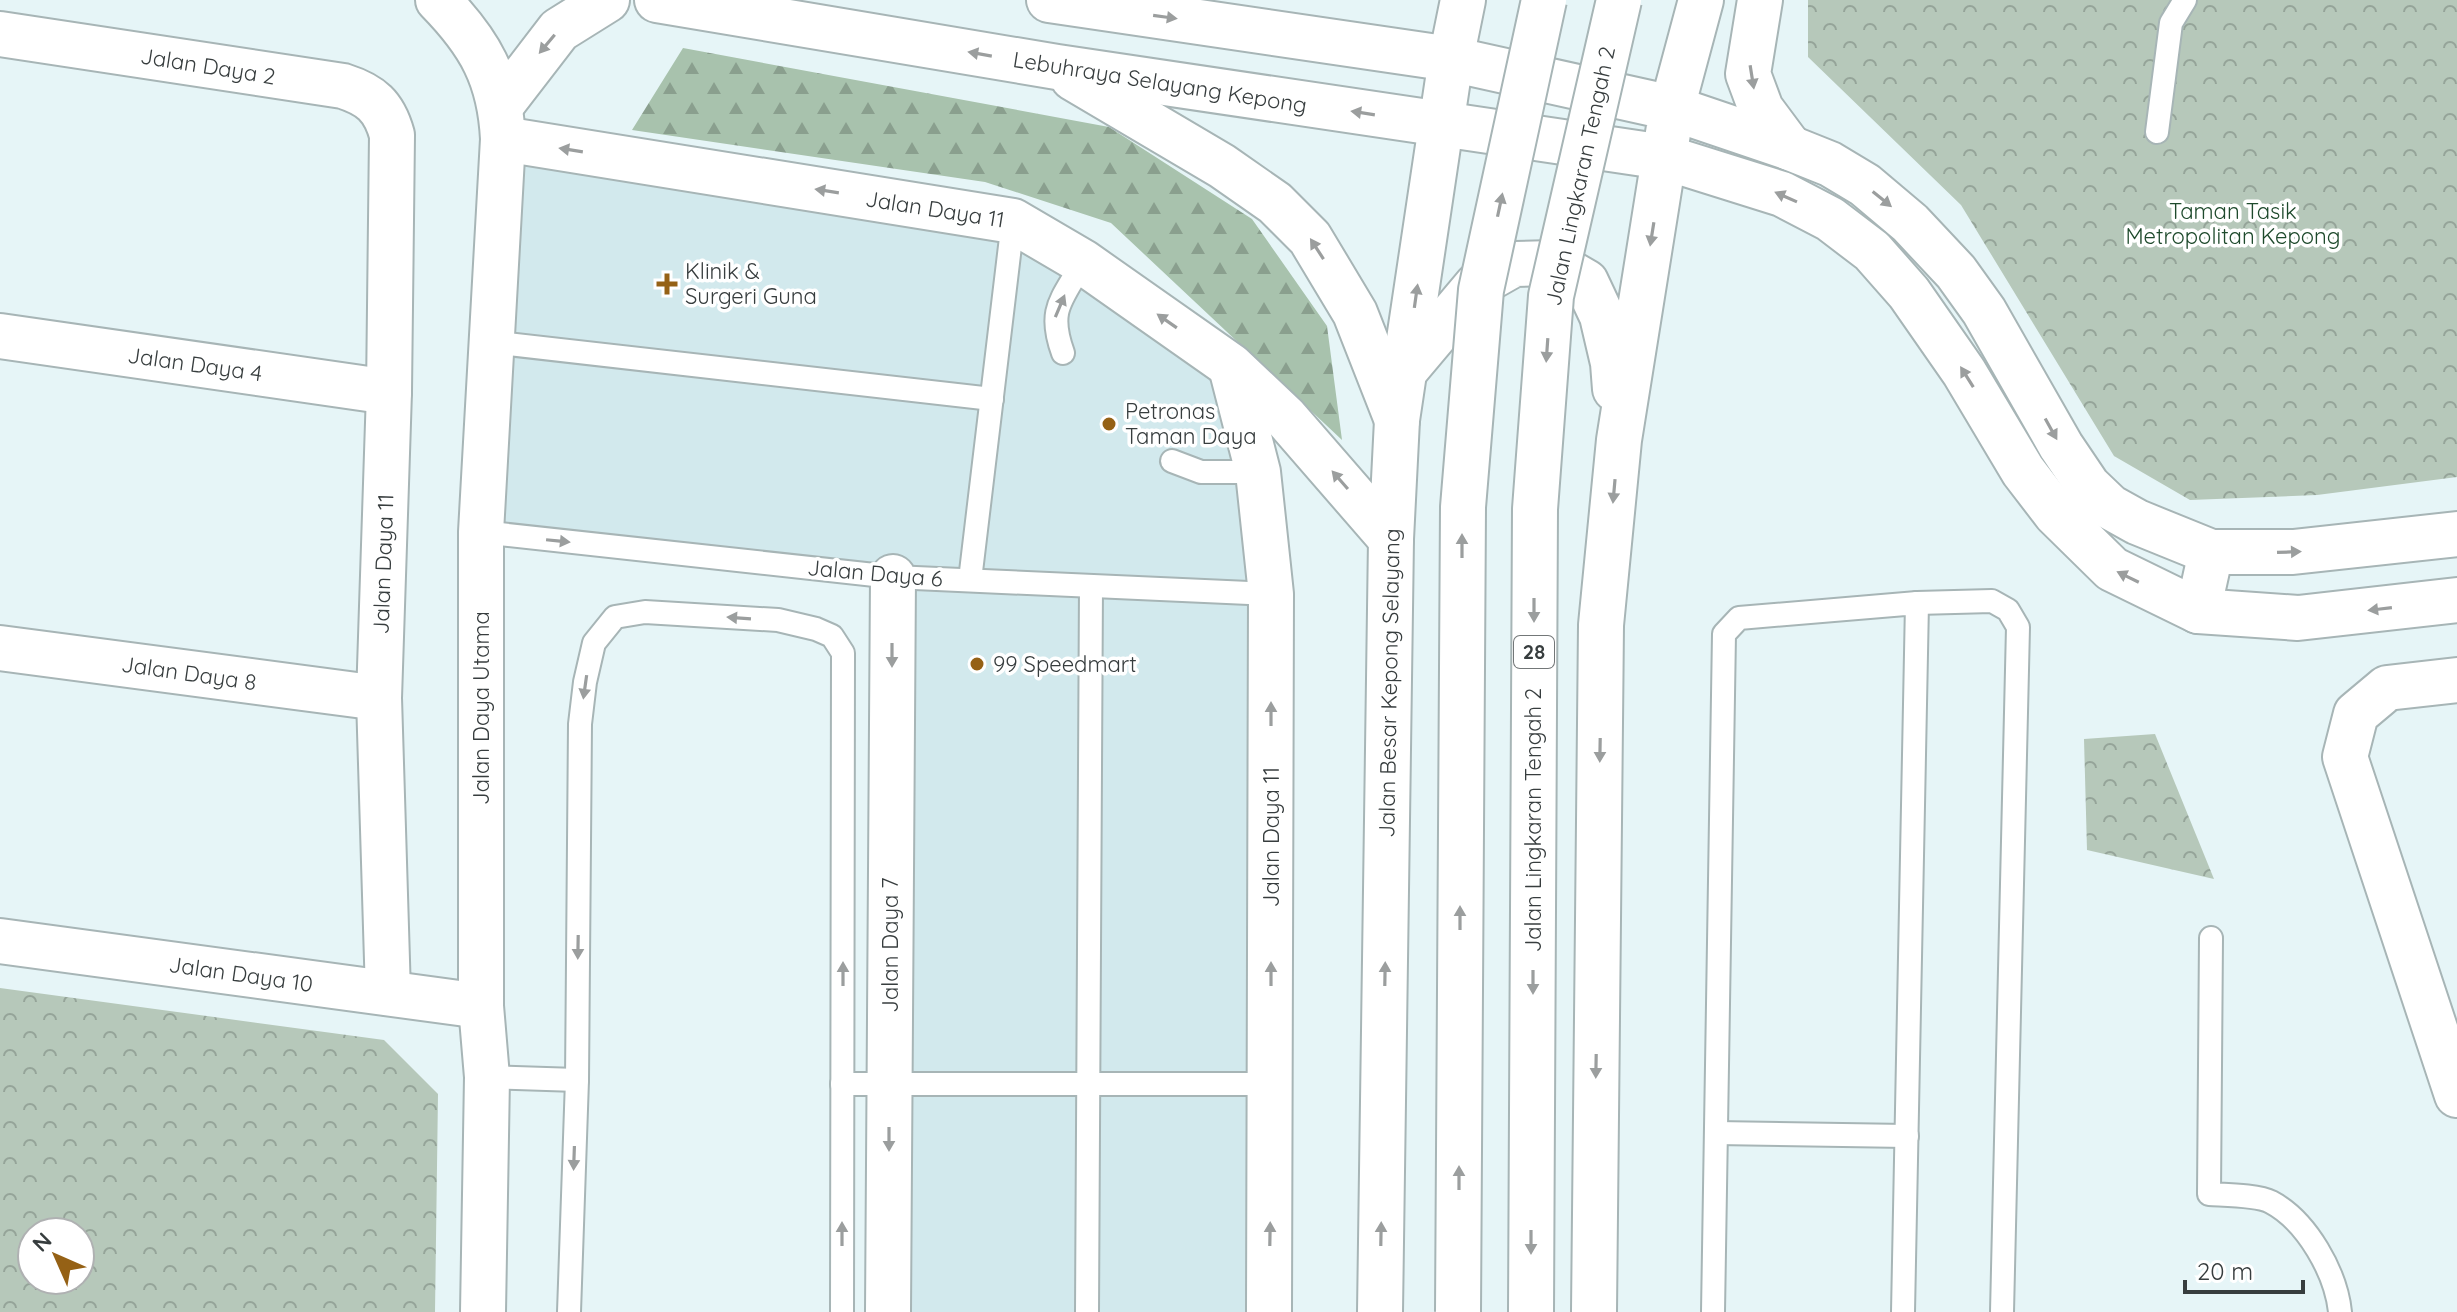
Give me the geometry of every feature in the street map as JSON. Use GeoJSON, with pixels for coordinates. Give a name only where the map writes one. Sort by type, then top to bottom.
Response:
{"type":"FeatureCollection","features":[{"type":"Feature","properties":{"kind":"main road","name":"Jalan Daya Utama"},"geometry":{"type":"LineString","coordinates":[[438,0],[469,35],[485,59],[502,122],[481,532],[481,1006],[487,1077],[483,1312]]}},
{"type":"Feature","properties":{"kind":"main road"},"geometry":{"type":"LineString","coordinates":[[502,122],[559,30],[607,0]]}},
{"type":"Feature","properties":{"kind":"main road","name":"Lebuhraya Selayang Kepong"},"geometry":{"type":"LineString","coordinates":[[657,0],[1057,67],[1664,157],[1782,194],[1830,219],[1872,251],[1909,293],[1957,361],[2023,471],[2056,514],[2112,569],[2198,611]]}},
{"type":"Feature","properties":{"kind":"main road","name":"Jalan Besar Kepong Selayang"},"geometry":{"type":"LineString","coordinates":[[1380,1312],[1391,539],[1397,420],[1440,125],[1463,0]]}},
{"type":"Feature","properties":{"kind":"main road"},"geometry":{"type":"LineString","coordinates":[[1458,1312],[1463,507],[1481,290],[1544,0]]}},
{"type":"Feature","properties":{"kind":"main road","name":"Jalan Lingkaran Tengah 2"},"geometry":{"type":"LineString","coordinates":[[1531,1312],[1535,509],[1551,296],[1619,0]]}},
{"type":"Feature","properties":{"kind":"main road"},"geometry":{"type":"LineString","coordinates":[[1594,1312],[1601,625],[1619,440],[1664,157],[1672,108],[1701,0]]}},
{"type":"Feature","properties":{"kind":"main road"},"geometry":{"type":"LineString","coordinates":[[1760,0],[1748,74],[1761,109],[1790,148]]}},
{"type":"Feature","properties":{"kind":"main road"},"geometry":{"type":"LineString","coordinates":[[1063,1],[1451,59],[1672,108],[1790,148],[1830,164],[1865,185],[1910,223],[1956,272],[1984,311],[2061,446],[2088,486],[2110,507],[2137,522],[2211,552],[2293,552],[2457,534]]}},
{"type":"Feature","properties":{"kind":"main road","name":"Jalan Daya 2"},"geometry":{"type":"LineString","coordinates":[[0,34],[343,86],[366,94],[387,116],[392,135]]}},
{"type":"Feature","properties":{"kind":"main road"},"geometry":{"type":"LineString","coordinates":[[1057,67],[1222,166],[1275,203],[1310,238],[1355,313],[1397,420]]}},
{"type":"Feature","properties":{"kind":"main road","name":"Jalan Daya 11"},"geometry":{"type":"LineString","coordinates":[[502,122],[1013,221],[1083,262],[1231,366],[1285,417],[1391,539]]}},
{"type":"Feature","properties":{"kind":"main road","name":"Jalan Daya 11"},"geometry":{"type":"LineString","coordinates":[[388,993],[379,698],[389,392],[392,135]]}},
{"type":"Feature","properties":{"kind":"main road"},"geometry":{"type":"LineString","coordinates":[[1406,369],[1477,285],[1514,264],[1553,263],[1586,282],[1602,316],[1613,363],[1619,440]]}},
{"type":"Feature","properties":{"kind":"main road","name":"Jalan Daya 4"},"geometry":{"type":"LineString","coordinates":[[0,336],[389,392]]}},
{"type":"Feature","properties":{"kind":"main road","name":"Jalan Daya 11"},"geometry":{"type":"LineString","coordinates":[[1231,366],[1258,472],[1271,594],[1269,1312]]}},
{"type":"Feature","properties":{"kind":"main road"},"geometry":{"type":"LineString","coordinates":[[2211,552],[2198,611],[2298,618],[2457,600]]}},
{"type":"Feature","properties":{"kind":"main road","name":"Jalan Daya 7"},"geometry":{"type":"LineString","coordinates":[[888,1312],[893,577]]}},
{"type":"Feature","properties":{"kind":"main road","name":"Jalan Daya 8"},"geometry":{"type":"LineString","coordinates":[[0,649],[379,698]]}},
{"type":"Feature","properties":{"kind":"main road"},"geometry":{"type":"LineString","coordinates":[[2457,680],[2387,688],[2356,714],[2345,757],[2447,1033],[2457,1095]]}},
{"type":"Feature","properties":{"kind":"main road","name":"Jalan Daya 10"},"geometry":{"type":"LineString","coordinates":[[0,941],[481,1006]]}},
{"type":"Feature","properties":{"kind":"lane"},"geometry":{"type":"LineString","coordinates":[[2157,132],[2171,23],[2185,0]]}},
{"type":"Feature","properties":{"kind":"lane"},"geometry":{"type":"LineString","coordinates":[[970,580],[1013,221]]}},
{"type":"Feature","properties":{"kind":"lane"},"geometry":{"type":"LineString","coordinates":[[1063,353],[1055,330],[1055,313],[1083,262]]}},
{"type":"Feature","properties":{"kind":"lane"},"geometry":{"type":"LineString","coordinates":[[490,342],[992,399]]}},
{"type":"Feature","properties":{"kind":"lane"},"geometry":{"type":"LineString","coordinates":[[1172,461],[1201,472],[1258,472]]}},
{"type":"Feature","properties":{"kind":"lane","name":"Jalan Daya 6"},"geometry":{"type":"LineString","coordinates":[[481,532],[893,577],[1271,594]]}},
{"type":"Feature","properties":{"kind":"lane"},"geometry":{"type":"LineString","coordinates":[[1087,1312],[1091,586]]}},
{"type":"Feature","properties":{"kind":"lane"},"geometry":{"type":"LineString","coordinates":[[1713,1312],[1724,634],[1739,618],[1917,603],[1992,601],[2008,610],[2018,627],[2002,1312]]}},
{"type":"Feature","properties":{"kind":"lane"},"geometry":{"type":"LineString","coordinates":[[1903,1312],[1917,603]]}},
{"type":"Feature","properties":{"kind":"lane"},"geometry":{"type":"LineString","coordinates":[[569,1312],[577,1080],[580,724],[594,643],[615,617],[645,612],[778,620],[832,636],[843,653],[842,1312]]}},
{"type":"Feature","properties":{"kind":"lane"},"geometry":{"type":"LineString","coordinates":[[2211,938],[2209,1194],[2270,1201],[2294,1219],[2323,1257],[2339,1300],[2340,1312]]}},
{"type":"Feature","properties":{"kind":"lane"},"geometry":{"type":"LineString","coordinates":[[487,1077],[577,1080]]}},
{"type":"Feature","properties":{"kind":"lane"},"geometry":{"type":"LineString","coordinates":[[842,1084],[1271,1084]]}},
{"type":"Feature","properties":{"kind":"lane"},"geometry":{"type":"LineString","coordinates":[[1716,1133],[1907,1136]]}},
{"type":"Feature","properties":{"kind":"shaded area"},"geometry":{"type":"Polygon","coordinates":[[[519,156],[1005,232],[1215,375],[1255,582],[1253,1312],[906,1312],[909,571],[496,524],[519,156]]]}},
{"type":"Feature","properties":{"kind":"green space","name":"Taman Tasik Metropolitan Kepong"},"geometry":{"type":"Polygon","coordinates":[[[1808,0],[2457,0],[2457,477],[2317,495],[2190,500],[2114,456],[1961,205],[1808,57],[1808,0]]]}},
{"type":"Feature","properties":{"kind":"green space"},"geometry":{"type":"Polygon","coordinates":[[[683,48],[1109,127],[1252,219],[1327,326],[1342,440],[1111,223],[985,182],[632,130],[683,48]]]}},
{"type":"Feature","properties":{"kind":"green space"},"geometry":{"type":"Polygon","coordinates":[[[2155,734],[2214,879],[2087,850],[2084,739],[2155,734]]]}},
{"type":"Feature","properties":{"kind":"green space"},"geometry":{"type":"Polygon","coordinates":[[[0,988],[384,1040],[438,1094],[435,1312],[0,1312],[0,988]]]}},
{"type":"Feature","properties":{"kind":"place","name":"Klinik & Surgeri Guna"},"geometry":{"type":"Point","coordinates":[667,284]}},
{"type":"Feature","properties":{"kind":"place","name":"Petronas Taman Daya"},"geometry":{"type":"Point","coordinates":[1109,424]}},
{"type":"Feature","properties":{"kind":"place","name":"99 Speedmart"},"geometry":{"type":"Point","coordinates":[977,664]}}]}
